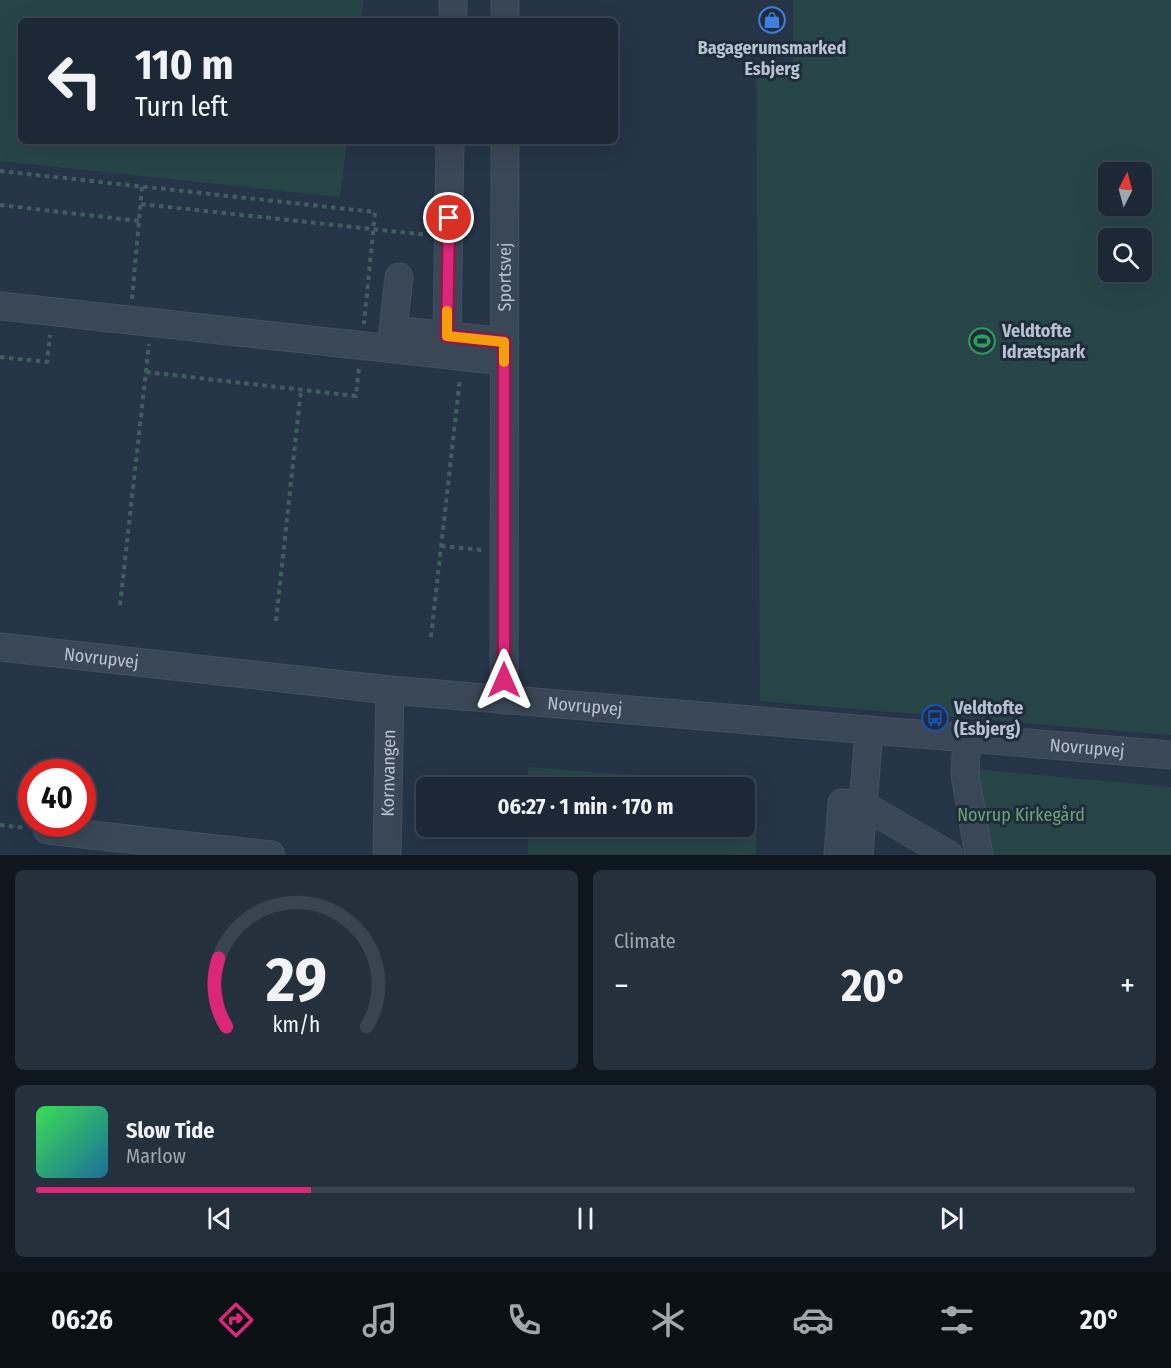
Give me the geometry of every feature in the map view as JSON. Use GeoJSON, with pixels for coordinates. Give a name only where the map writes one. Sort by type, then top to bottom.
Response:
{"type":"FeatureCollection","features":[{"type":"Feature","properties":{"kind":"street"},"geometry":{"type":"LineString","coordinates":[[453,0],[453,18]]}},
{"type":"Feature","properties":{"kind":"street"},"geometry":{"type":"LineString","coordinates":[[505,0],[505,18]]}},
{"type":"Feature","properties":{"kind":"street"},"geometry":{"type":"LineString","coordinates":[[450,144],[449,237],[454,346]]}},
{"type":"Feature","properties":{"kind":"street","name":"Sportsvej"},"geometry":{"type":"LineString","coordinates":[[504,700],[505,144]]}},
{"type":"Feature","properties":{"kind":"street"},"geometry":{"type":"LineString","coordinates":[[399,277],[393,330],[454,346]]}},
{"type":"Feature","properties":{"kind":"street"},"geometry":{"type":"LineString","coordinates":[[0,306],[141,321],[504,352]]}},
{"type":"Feature","properties":{"kind":"street","name":"Novrupvej"},"geometry":{"type":"LineString","coordinates":[[0,647],[390,690],[869,731],[967,736],[1171,755]]}},
{"type":"Feature","properties":{"kind":"street","name":"Kornvangen"},"geometry":{"type":"LineString","coordinates":[[387,855],[390,690]]}},
{"type":"Feature","properties":{"kind":"street"},"geometry":{"type":"LineString","coordinates":[[859,855],[869,731]]}},
{"type":"Feature","properties":{"kind":"street"},"geometry":{"type":"LineString","coordinates":[[967,736],[965,775],[979,855]]}},
{"type":"Feature","properties":{"kind":"street"},"geometry":{"type":"LineString","coordinates":[[838,855],[842,803],[863,805],[949,855]]}},
{"type":"Feature","properties":{"kind":"street"},"geometry":{"type":"LineString","coordinates":[[96,835],[271,855]]}},
{"type":"Feature","properties":{"kind":"path"},"geometry":{"type":"LineString","coordinates":[[0,171],[375,212]]}},
{"type":"Feature","properties":{"kind":"path"},"geometry":{"type":"LineString","coordinates":[[120,605],[141,321],[139,221],[142,186]]}},
{"type":"Feature","properties":{"kind":"path"},"geometry":{"type":"LineString","coordinates":[[141,204],[449,237]]}},
{"type":"Feature","properties":{"kind":"path"},"geometry":{"type":"LineString","coordinates":[[0,205],[139,221]]}},
{"type":"Feature","properties":{"kind":"path"},"geometry":{"type":"LineString","coordinates":[[0,357],[47,362],[53,311]]}},
{"type":"Feature","properties":{"kind":"path"},"geometry":{"type":"LineString","coordinates":[[431,637],[441,546],[454,346]]}},
{"type":"Feature","properties":{"kind":"path"},"geometry":{"type":"LineString","coordinates":[[276,621],[301,389]]}},
{"type":"Feature","properties":{"kind":"path"},"geometry":{"type":"LineString","coordinates":[[441,546],[504,552]]}},
{"type":"Feature","properties":{"kind":"green space"},"geometry":{"type":"Polygon","coordinates":[[[0,0],[364,0],[361,18],[18,18],[18,144],[347,144],[340,197],[0,161],[0,0]]]}},
{"type":"Feature","properties":{"kind":"green space","name":"Veldtofte Idrætspark"},"geometry":{"type":"Polygon","coordinates":[[[793,0],[1171,0],[1171,735],[760,701],[756,67],[793,69],[793,0]]]}},
{"type":"Feature","properties":{"kind":"green space"},"geometry":{"type":"Polygon","coordinates":[[[528,767],[663,777],[528,777],[528,767]]]}},
{"type":"Feature","properties":{"kind":"green space","name":"Novrup Kirkegård"},"geometry":{"type":"Polygon","coordinates":[[[973,769],[1171,787],[1171,855],[983,855],[973,769]]]}},
{"type":"Feature","properties":{"kind":"green space"},"geometry":{"type":"Polygon","coordinates":[[[755,784],[757,784],[756,855],[528,855],[528,837],[755,837],[755,784]]]}},
{"type":"Feature","properties":{"kind":"slow traffic"},"geometry":{"type":"LineString","coordinates":[[447,311],[447,336],[504,342],[504,362]]}},
{"type":"Feature","properties":{"kind":"place","name":"Bagagerumsmarked Esbjerg"},"geometry":{"type":"Point","coordinates":[772,20]}},
{"type":"Feature","properties":{"kind":"place","name":"Veldtofte Idrætspark"},"geometry":{"type":"Point","coordinates":[982,341]}},
{"type":"Feature","properties":{"kind":"place","name":"Veldtofte (Esbjerg)"},"geometry":{"type":"Point","coordinates":[935,718]}},
{"type":"Feature","properties":{"kind":"route"},"geometry":{"type":"LineString","coordinates":[[449,218],[447,336],[504,342],[504,680]]}}]}
